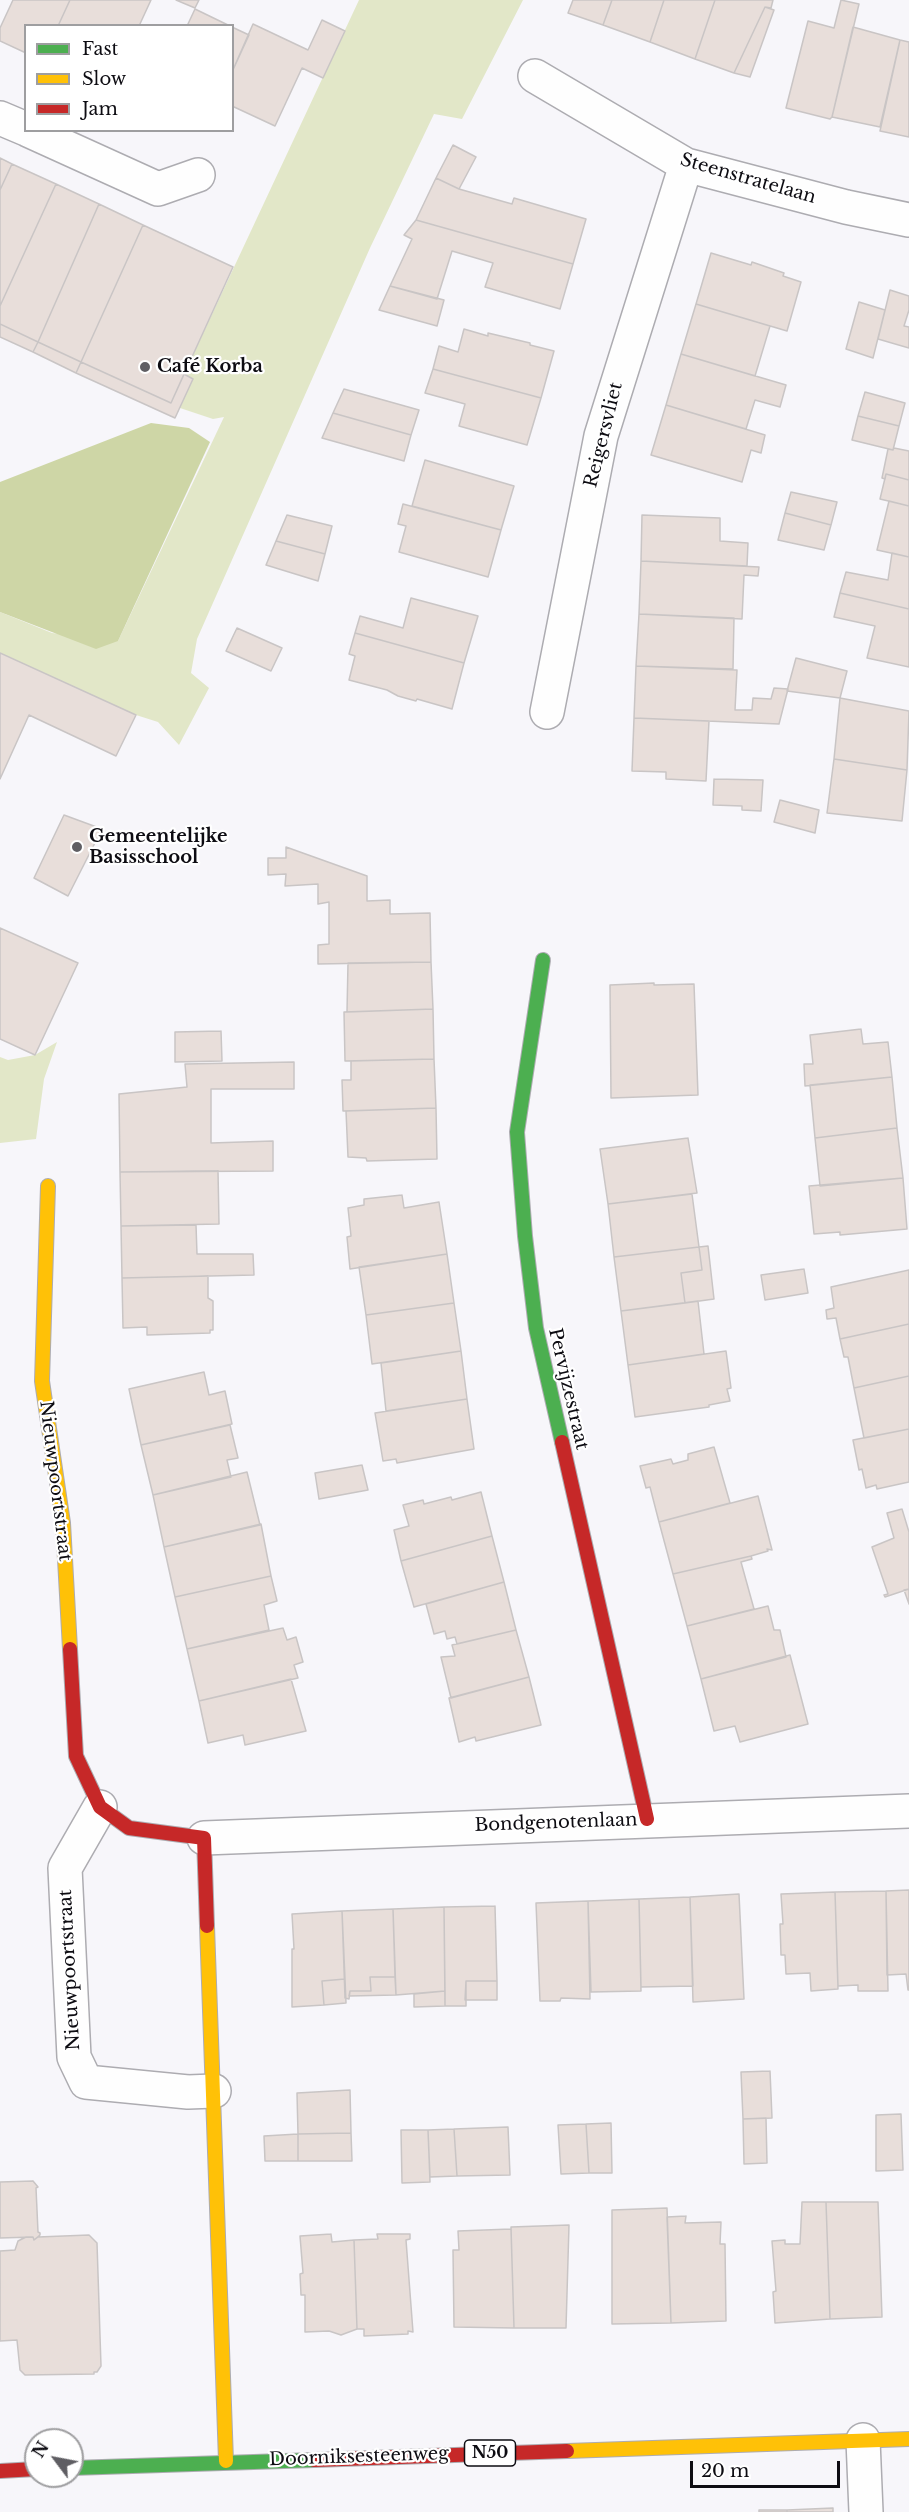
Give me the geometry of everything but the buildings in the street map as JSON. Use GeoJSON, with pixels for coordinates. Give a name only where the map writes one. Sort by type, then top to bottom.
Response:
{"type":"FeatureCollection","features":[{"type":"Feature","properties":{"kind":"street","name":"Steenstratelaan"},"geometry":{"type":"LineString","coordinates":[[535,76],[686,165],[846,207],[909,220]]}},
{"type":"Feature","properties":{"kind":"street"},"geometry":{"type":"LineString","coordinates":[[0,118],[24,129]]}},
{"type":"Feature","properties":{"kind":"street"},"geometry":{"type":"LineString","coordinates":[[31,132],[158,189],[198,175]]}},
{"type":"Feature","properties":{"kind":"street","name":"Reigersvliet"},"geometry":{"type":"LineString","coordinates":[[547,712],[600,436],[686,165]]}},
{"type":"Feature","properties":{"kind":"street","name":"Pervijzestraat"},"geometry":{"type":"LineString","coordinates":[[543,960],[517,1132],[525,1236],[536,1328],[647,1819]]}},
{"type":"Feature","properties":{"kind":"street","name":"Nieuwpoortstraat"},"geometry":{"type":"LineString","coordinates":[[48,1186],[42,1381],[63,1524],[76,1756],[100,1807],[129,1828],[204,1838]]}},
{"type":"Feature","properties":{"kind":"street","name":"Nieuwpoortstraat"},"geometry":{"type":"LineString","coordinates":[[100,1807],[65,1868],[74,2057],[86,2082],[188,2092],[214,2091]]}},
{"type":"Feature","properties":{"kind":"street","name":"Bondgenotenlaan"},"geometry":{"type":"LineString","coordinates":[[204,1838],[909,1810]]}},
{"type":"Feature","properties":{"kind":"street"},"geometry":{"type":"LineString","coordinates":[[204,1838],[226,2461]]}},
{"type":"Feature","properties":{"kind":"street","name":"Doorniksesteenweg"},"geometry":{"type":"LineString","coordinates":[[84,2467],[909,2439]]}},
{"type":"Feature","properties":{"kind":"street"},"geometry":{"type":"LineString","coordinates":[[863,2440],[866,2512]]}},
{"type":"Feature","properties":{"kind":"street"},"geometry":{"type":"LineString","coordinates":[[0,2470],[24,2469]]}},
{"type":"Feature","properties":{"kind":"green space"},"geometry":{"type":"Polygon","coordinates":[[[359,0],[523,0],[462,119],[434,114],[370,248],[197,639],[191,673],[209,688],[179,745],[158,722],[136,715],[0,653],[0,612],[52,633],[118,641],[224,417],[213,419],[180,408],[184,374],[359,0]]]}},
{"type":"Feature","properties":{"kind":"green space"},"geometry":{"type":"Polygon","coordinates":[[[151,423],[189,428],[210,442],[118,641],[96,649],[0,612],[0,482],[151,423]]]}},
{"type":"Feature","properties":{"kind":"green space"},"geometry":{"type":"Polygon","coordinates":[[[57,1042],[44,1079],[36,1139],[0,1143],[0,1057],[8,1060],[35,1055],[57,1042]]]}},
{"type":"Feature","properties":{"kind":"traffic: fast"},"geometry":{"type":"LineString","coordinates":[[543,960],[517,1132],[525,1236],[536,1328],[562,1442]]}},
{"type":"Feature","properties":{"kind":"traffic: fast"},"geometry":{"type":"LineString","coordinates":[[84,2468],[314,2460]]}},
{"type":"Feature","properties":{"kind":"traffic: slow"},"geometry":{"type":"LineString","coordinates":[[48,1186],[42,1381],[63,1523],[70,1649]]}},
{"type":"Feature","properties":{"kind":"traffic: slow"},"geometry":{"type":"LineString","coordinates":[[207,1926],[226,2461]]}},
{"type":"Feature","properties":{"kind":"traffic: slow"},"geometry":{"type":"LineString","coordinates":[[567,2451],[909,2439]]}},
{"type":"Feature","properties":{"kind":"traffic: jam"},"geometry":{"type":"LineString","coordinates":[[562,1442],[647,1819]]}},
{"type":"Feature","properties":{"kind":"traffic: jam"},"geometry":{"type":"LineString","coordinates":[[70,1649],[76,1756],[100,1807],[129,1828],[204,1838],[207,1926]]}},
{"type":"Feature","properties":{"kind":"traffic: jam"},"geometry":{"type":"LineString","coordinates":[[314,2460],[567,2451]]}},
{"type":"Feature","properties":{"kind":"traffic: jam"},"geometry":{"type":"LineString","coordinates":[[0,2471],[24,2470]]}},
{"type":"Feature","properties":{"kind":"place","name":"Café Korba"},"geometry":{"type":"Point","coordinates":[145,367]}},
{"type":"Feature","properties":{"kind":"place","name":"Gemeentelijke Basisschool"},"geometry":{"type":"Point","coordinates":[77,847]}}]}
